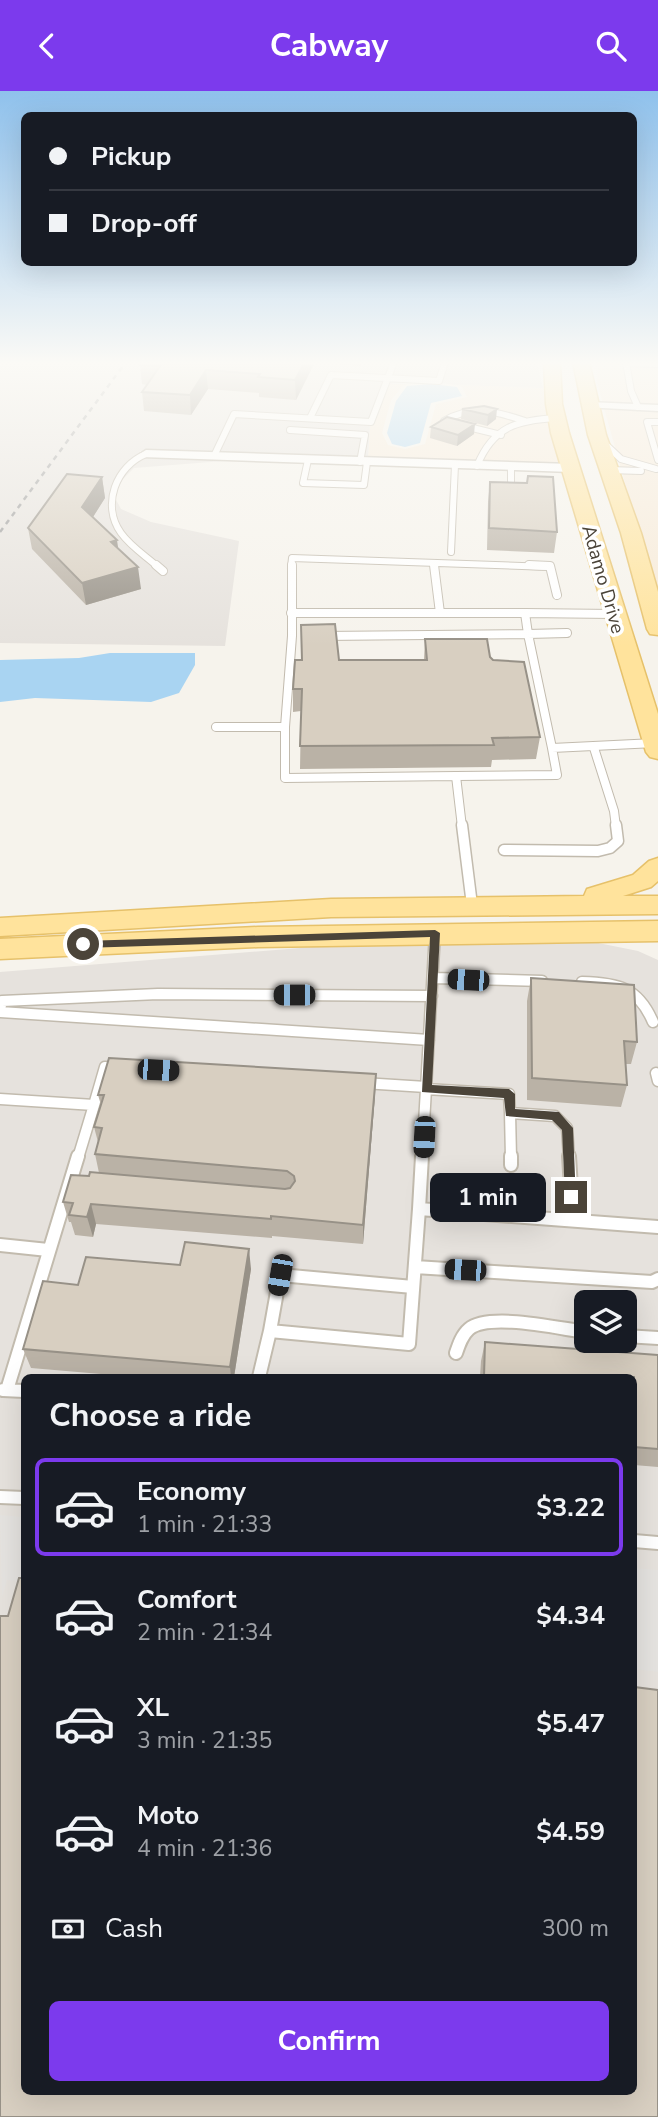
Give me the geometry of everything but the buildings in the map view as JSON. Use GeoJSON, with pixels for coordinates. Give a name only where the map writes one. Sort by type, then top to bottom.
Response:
{"type":"FeatureCollection","features":[{"type":"Feature","properties":{"kind":"main road","name":"Adamo Drive"},"geometry":{"type":"LineString","coordinates":[[572,457],[571,468],[657,748]]}},
{"type":"Feature","properties":{"kind":"main road"},"geometry":{"type":"LineString","coordinates":[[588,457],[591,464],[609,470]]}},
{"type":"Feature","properties":{"kind":"main road","name":"Adamo Drive"},"geometry":{"type":"LineString","coordinates":[[604,457],[631,533],[656,619]]}},
{"type":"Feature","properties":{"kind":"main road"},"geometry":{"type":"LineString","coordinates":[[564,905],[642,881],[658,867]]}},
{"type":"Feature","properties":{"kind":"main road"},"geometry":{"type":"LineString","coordinates":[[0,927],[228,913],[472,905],[658,905]]}},
{"type":"Feature","properties":{"kind":"main road"},"geometry":{"type":"LineString","coordinates":[[0,950],[192,939],[658,931]]}},
{"type":"Feature","properties":{"kind":"main road"},"geometry":{"type":"LineString","coordinates":[[572,932],[642,946],[658,953]]}},
{"type":"Feature","properties":{"kind":"street"},"geometry":{"type":"LineString","coordinates":[[227,457],[571,468]]}},
{"type":"Feature","properties":{"kind":"lane"},"geometry":{"type":"LineString","coordinates":[[141,457],[125,464],[114,488],[112,521],[121,534],[163,571]]}},
{"type":"Feature","properties":{"kind":"lane"},"geometry":{"type":"LineString","coordinates":[[309,460],[303,483],[364,485],[364,457]]}},
{"type":"Feature","properties":{"kind":"lane"},"geometry":{"type":"LineString","coordinates":[[477,466],[480,457]]}},
{"type":"Feature","properties":{"kind":"lane"},"geometry":{"type":"LineString","coordinates":[[618,457],[621,460],[657,469]]}},
{"type":"Feature","properties":{"kind":"lane"},"geometry":{"type":"LineString","coordinates":[[451,552],[455,465]]}},
{"type":"Feature","properties":{"kind":"lane"},"geometry":{"type":"LineString","coordinates":[[511,468],[511,486]]}},
{"type":"Feature","properties":{"kind":"lane"},"geometry":{"type":"LineString","coordinates":[[609,470],[657,469]]}},
{"type":"Feature","properties":{"kind":"lane"},"geometry":{"type":"LineString","coordinates":[[104,488],[114,488]]}},
{"type":"Feature","properties":{"kind":"lane"},"geometry":{"type":"LineString","coordinates":[[525,613],[557,775],[285,778],[285,727],[292,636],[292,558],[550,566],[557,594]]}},
{"type":"Feature","properties":{"kind":"lane"},"geometry":{"type":"LineString","coordinates":[[434,563],[440,613]]}},
{"type":"Feature","properties":{"kind":"lane"},"geometry":{"type":"LineString","coordinates":[[291,613],[614,614]]}},
{"type":"Feature","properties":{"kind":"lane"},"geometry":{"type":"LineString","coordinates":[[317,636],[567,633]]}},
{"type":"Feature","properties":{"kind":"lane"},"geometry":{"type":"LineString","coordinates":[[292,636],[305,636]]}},
{"type":"Feature","properties":{"kind":"lane"},"geometry":{"type":"LineString","coordinates":[[526,677],[537,677]]}},
{"type":"Feature","properties":{"kind":"lane"},"geometry":{"type":"LineString","coordinates":[[216,727],[285,727]]}},
{"type":"Feature","properties":{"kind":"lane"},"geometry":{"type":"LineString","coordinates":[[552,748],[594,748],[623,743],[657,748]]}},
{"type":"Feature","properties":{"kind":"lane"},"geometry":{"type":"LineString","coordinates":[[504,851],[598,852],[610,848],[618,841],[614,811],[594,748]]}},
{"type":"Feature","properties":{"kind":"lane"},"geometry":{"type":"LineString","coordinates":[[456,776],[472,905]]}},
{"type":"Feature","properties":{"kind":"lane"},"geometry":{"type":"LineString","coordinates":[[270,1331],[409,1344],[435,933]]}},
{"type":"Feature","properties":{"kind":"lane"},"geometry":{"type":"LineString","coordinates":[[433,978],[553,982]]}},
{"type":"Feature","properties":{"kind":"lane"},"geometry":{"type":"LineString","coordinates":[[565,982],[613,983],[646,1002],[653,1022]]}},
{"type":"Feature","properties":{"kind":"lane"},"geometry":{"type":"LineString","coordinates":[[429,1040],[0,1011],[2,1001],[158,995],[432,996]]}},
{"type":"Feature","properties":{"kind":"lane"},"geometry":{"type":"LineString","coordinates":[[21,1391],[3,1390],[105,1067],[133,1069]]}},
{"type":"Feature","properties":{"kind":"lane"},"geometry":{"type":"LineString","coordinates":[[353,1082],[509,1094],[511,1165]]}},
{"type":"Feature","properties":{"kind":"lane"},"geometry":{"type":"LineString","coordinates":[[0,1098],[94,1105]]}},
{"type":"Feature","properties":{"kind":"lane"},"geometry":{"type":"LineString","coordinates":[[510,1113],[555,1116],[567,1128],[573,1220]]}},
{"type":"Feature","properties":{"kind":"lane"},"geometry":{"type":"LineString","coordinates":[[70,1181],[83,1182]]}},
{"type":"Feature","properties":{"kind":"lane"},"geometry":{"type":"LineString","coordinates":[[419,1209],[658,1227]]}},
{"type":"Feature","properties":{"kind":"lane"},"geometry":{"type":"LineString","coordinates":[[0,1245],[48,1250]]}},
{"type":"Feature","properties":{"kind":"lane"},"geometry":{"type":"LineString","coordinates":[[415,1267],[652,1282],[658,1279]]}},
{"type":"Feature","properties":{"kind":"lane"},"geometry":{"type":"LineString","coordinates":[[260,1374],[280,1275],[414,1287]]}},
{"type":"Feature","properties":{"kind":"lane"},"geometry":{"type":"LineString","coordinates":[[456,1353],[462,1335],[476,1324],[499,1323],[574,1331]]}},
{"type":"Feature","properties":{"kind":"lane"},"geometry":{"type":"LineString","coordinates":[[637,1337],[658,1338]]}},
{"type":"Feature","properties":{"kind":"lane"},"geometry":{"type":"LineString","coordinates":[[0,1497],[21,1498]]}},
{"type":"Feature","properties":{"kind":"lane"},"geometry":{"type":"LineString","coordinates":[[637,1541],[658,1543]]}},
{"type":"Feature","properties":{"kind":"shaded area"},"geometry":{"type":"Polygon","coordinates":[[[0,457],[169,457],[236,460],[134,468],[122,480],[114,496],[121,509],[151,522],[239,541],[225,646],[0,643],[0,457]]]}},
{"type":"Feature","properties":{"kind":"shaded area"},"geometry":{"type":"Polygon","coordinates":[[[298,457],[368,457],[368,459],[298,457]]]}},
{"type":"Feature","properties":{"kind":"shaded area"},"geometry":{"type":"Polygon","coordinates":[[[368,457],[558,457],[560,466],[368,459],[368,457]]]}},
{"type":"Feature","properties":{"kind":"shaded area"},"geometry":{"type":"Polygon","coordinates":[[[618,457],[658,457],[658,587],[641,540],[618,457]]]}},
{"type":"Feature","properties":{"kind":"shaded area"},"geometry":{"type":"Polygon","coordinates":[[[362,943],[598,943],[638,951],[658,960],[658,2117],[0,2117],[0,972],[362,943]]]}},
{"type":"Feature","properties":{"kind":"shaded area"},"geometry":{"type":"Polygon","coordinates":[[[0,1515],[21,1517],[21,1581],[7,1580],[2,1597],[0,1515]]]}},
{"type":"Feature","properties":{"kind":"shaded area"},"geometry":{"type":"Polygon","coordinates":[[[637,1568],[658,1570],[658,1672],[637,1669],[637,1568]]]}},
{"type":"Feature","properties":{"kind":"water"},"geometry":{"type":"Polygon","coordinates":[[[110,653],[195,653],[195,665],[179,693],[151,702],[35,698],[0,702],[0,660],[79,658],[110,653]]]}},
{"type":"Feature","properties":{"kind":"railway"},"geometry":{"type":"LineString","coordinates":[[0,532],[56,457]]}},
{"type":"Feature","properties":{"kind":"route"},"geometry":{"type":"LineString","coordinates":[[83,944],[435,933],[426,1089],[509,1094],[510,1113],[555,1116],[567,1128],[571,1197]]}}]}
